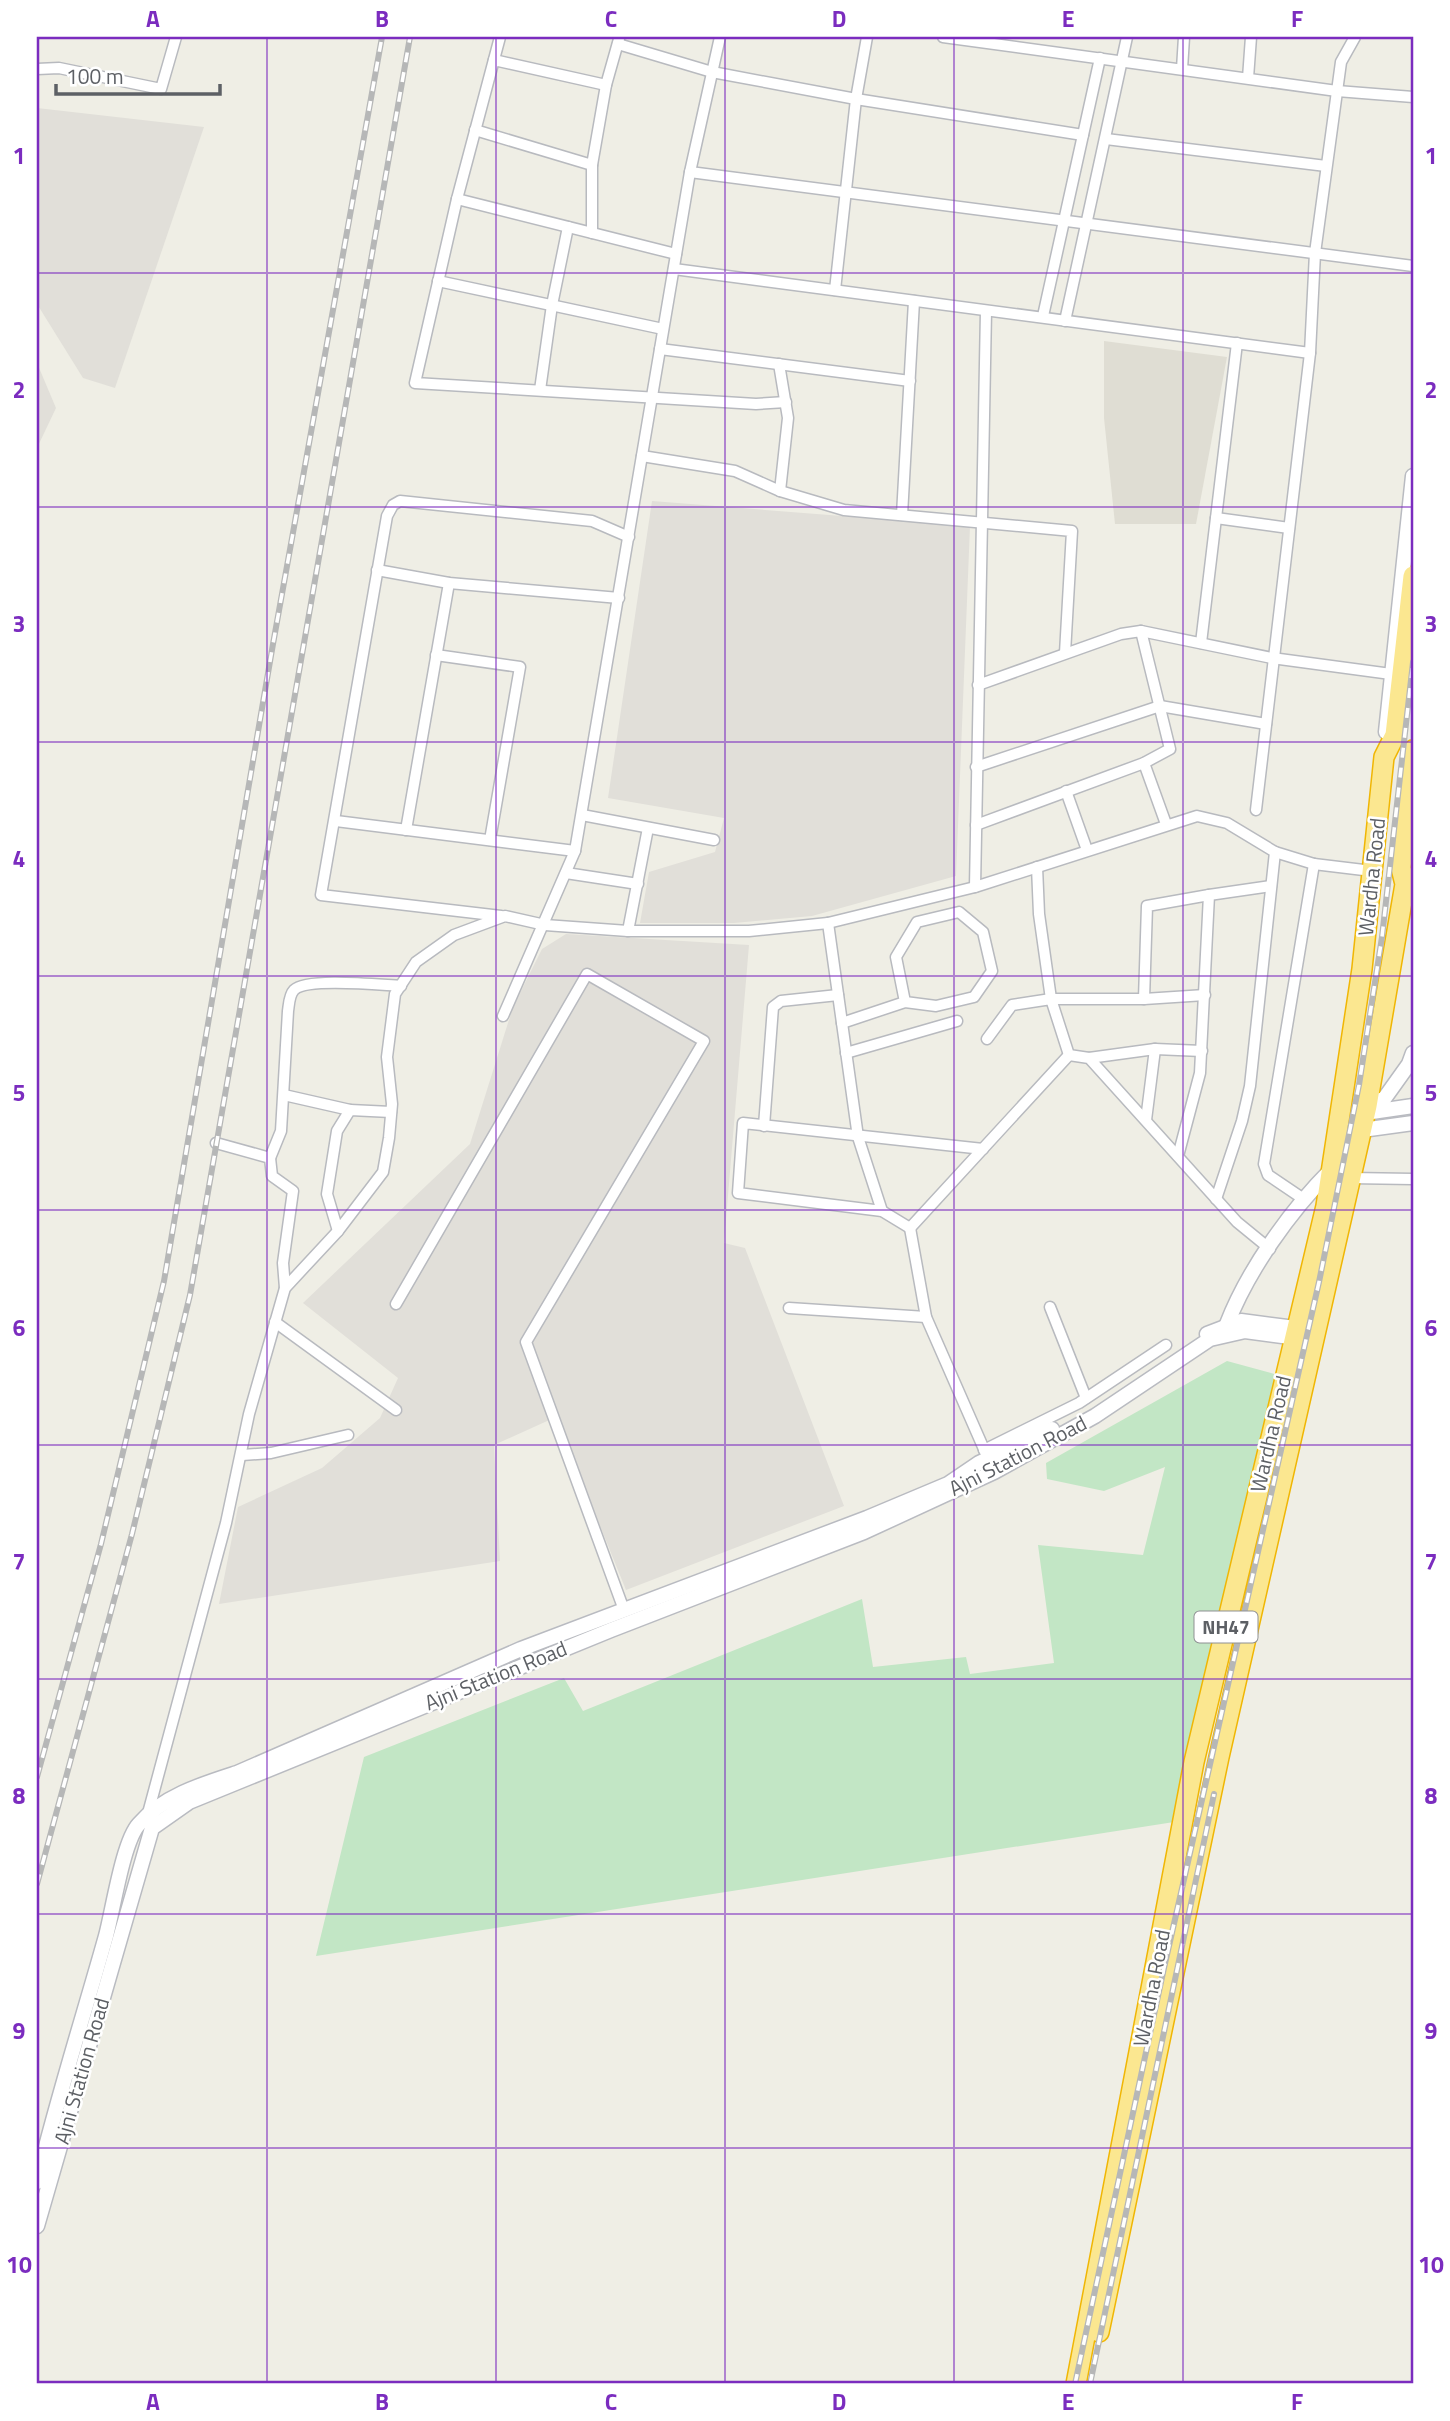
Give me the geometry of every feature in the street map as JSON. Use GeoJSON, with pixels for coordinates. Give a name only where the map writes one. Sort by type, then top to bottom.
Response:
{"type":"FeatureCollection","features":[{"type":"Feature","properties":{"kind":"highway"},"geometry":{"type":"LineString","coordinates":[[1384,758],[1395,734],[1413,576]]}},
{"type":"Feature","properties":{"kind":"highway"},"geometry":{"type":"LineString","coordinates":[[1405,884],[1401,868],[1413,750]]}},
{"type":"Feature","properties":{"kind":"highway","name":"Wardha Road"},"geometry":{"type":"LineString","coordinates":[[1088,2384],[1305,1334],[1360,982],[1384,758]]}},
{"type":"Feature","properties":{"kind":"highway","name":"Wardha Road"},"geometry":{"type":"LineString","coordinates":[[1076,2384],[1194,1762],[1305,1334],[1365,1116],[1405,884]]}},
{"type":"Feature","properties":{"kind":"main road","name":"Wardha Road"},"geometry":{"type":"LineString","coordinates":[[1384,758],[1413,475]]}},
{"type":"Feature","properties":{"kind":"main road","name":"Wardha Road"},"geometry":{"type":"LineString","coordinates":[[1405,884],[1413,825]]}},
{"type":"Feature","properties":{"kind":"main road"},"geometry":{"type":"LineString","coordinates":[[1365,1116],[1384,1099],[1412,1059]]}},
{"type":"Feature","properties":{"kind":"main road"},"geometry":{"type":"LineString","coordinates":[[1407,1107],[1408,1124],[1365,1116],[1407,1107]]}},
{"type":"Feature","properties":{"kind":"main road"},"geometry":{"type":"LineString","coordinates":[[1218,1331],[1242,1287],[1304,1200],[1332,1170]]}},
{"type":"Feature","properties":{"kind":"main road"},"geometry":{"type":"LineString","coordinates":[[1218,1331],[1241,1321],[1305,1334]]}},
{"type":"Feature","properties":{"kind":"main road"},"geometry":{"type":"LineString","coordinates":[[1218,1331],[1305,1334]]}},
{"type":"Feature","properties":{"kind":"main road","name":"Ajni Station Road"},"geometry":{"type":"LineString","coordinates":[[378,1718],[521,1649],[631,1612],[948,1484],[989,1460],[1095,1416],[1218,1331]]}},
{"type":"Feature","properties":{"kind":"main road","name":"Ajni Station Road"},"geometry":{"type":"LineString","coordinates":[[37,2226],[40,2187],[69,2058],[106,1935],[119,1877],[137,1825],[151,1821],[198,1786],[526,1664],[631,1612]]}},
{"type":"Feature","properties":{"kind":"main road"},"geometry":{"type":"LineString","coordinates":[[521,1649],[526,1664]]}},
{"type":"Feature","properties":{"kind":"street"},"geometry":{"type":"LineString","coordinates":[[37,69],[59,68],[161,89],[176,37]]}},
{"type":"Feature","properties":{"kind":"street"},"geometry":{"type":"LineString","coordinates":[[499,37],[457,199],[415,383],[756,404],[786,402]]}},
{"type":"Feature","properties":{"kind":"street"},"geometry":{"type":"LineString","coordinates":[[503,1016],[575,851],[690,172],[720,37]]}},
{"type":"Feature","properties":{"kind":"street"},"geometry":{"type":"LineString","coordinates":[[835,290],[856,99],[867,37]]}},
{"type":"Feature","properties":{"kind":"street"},"geometry":{"type":"LineString","coordinates":[[943,37],[1337,91],[1413,97]]}},
{"type":"Feature","properties":{"kind":"street"},"geometry":{"type":"LineString","coordinates":[[1065,321],[1083,223],[1106,139],[1127,37]]}},
{"type":"Feature","properties":{"kind":"street"},"geometry":{"type":"LineString","coordinates":[[1182,69],[1184,37]]}},
{"type":"Feature","properties":{"kind":"street"},"geometry":{"type":"LineString","coordinates":[[1248,78],[1251,37]]}},
{"type":"Feature","properties":{"kind":"street"},"geometry":{"type":"LineString","coordinates":[[1256,810],[1310,353],[1315,253],[1326,166],[1341,62],[1355,37]]}},
{"type":"Feature","properties":{"kind":"street"},"geometry":{"type":"LineString","coordinates":[[592,233],[592,165],[606,85],[619,40],[712,72],[856,99],[1083,135]]}},
{"type":"Feature","properties":{"kind":"street"},"geometry":{"type":"LineString","coordinates":[[1043,316],[1102,58]]}},
{"type":"Feature","properties":{"kind":"street"},"geometry":{"type":"LineString","coordinates":[[494,60],[606,85]]}},
{"type":"Feature","properties":{"kind":"street"},"geometry":{"type":"LineString","coordinates":[[475,130],[592,165]]}},
{"type":"Feature","properties":{"kind":"street"},"geometry":{"type":"LineString","coordinates":[[1106,139],[1326,166]]}},
{"type":"Feature","properties":{"kind":"street"},"geometry":{"type":"LineString","coordinates":[[690,172],[1413,266]]}},
{"type":"Feature","properties":{"kind":"street"},"geometry":{"type":"LineString","coordinates":[[457,199],[676,254]]}},
{"type":"Feature","properties":{"kind":"street"},"geometry":{"type":"LineString","coordinates":[[540,390],[552,305],[568,227]]}},
{"type":"Feature","properties":{"kind":"street"},"geometry":{"type":"LineString","coordinates":[[674,268],[1310,353]]}},
{"type":"Feature","properties":{"kind":"street"},"geometry":{"type":"LineString","coordinates":[[439,281],[663,329]]}},
{"type":"Feature","properties":{"kind":"street"},"geometry":{"type":"LineString","coordinates":[[902,515],[914,301]]}},
{"type":"Feature","properties":{"kind":"street"},"geometry":{"type":"LineString","coordinates":[[975,887],[986,311]]}},
{"type":"Feature","properties":{"kind":"street"},"geometry":{"type":"LineString","coordinates":[[1201,643],[1237,343]]}},
{"type":"Feature","properties":{"kind":"street"},"geometry":{"type":"LineString","coordinates":[[660,349],[909,381]]}},
{"type":"Feature","properties":{"kind":"street"},"geometry":{"type":"LineString","coordinates":[[779,364],[788,418],[780,491]]}},
{"type":"Feature","properties":{"kind":"street"},"geometry":{"type":"LineString","coordinates":[[642,456],[735,471],[780,491],[844,510],[1072,531],[1065,653]]}},
{"type":"Feature","properties":{"kind":"street"},"geometry":{"type":"LineString","coordinates":[[629,537],[592,521],[400,501],[393,505],[387,516],[377,570],[336,821],[321,895],[505,916],[545,925],[628,931],[749,931],[828,923],[975,887],[1197,816],[1227,822],[1275,852],[1314,863],[1373,870]]}},
{"type":"Feature","properties":{"kind":"street"},"geometry":{"type":"LineString","coordinates":[[1216,518],[1289,528]]}},
{"type":"Feature","properties":{"kind":"street"},"geometry":{"type":"LineString","coordinates":[[377,570],[449,583],[619,598]]}},
{"type":"Feature","properties":{"kind":"street"},"geometry":{"type":"LineString","coordinates":[[406,830],[449,583]]}},
{"type":"Feature","properties":{"kind":"street"},"geometry":{"type":"LineString","coordinates":[[978,685],[1121,634],[1141,631],[1272,658],[1391,674]]}},
{"type":"Feature","properties":{"kind":"street"},"geometry":{"type":"LineString","coordinates":[[976,825],[1144,763],[1170,748],[1141,631]]}},
{"type":"Feature","properties":{"kind":"street"},"geometry":{"type":"LineString","coordinates":[[436,656],[520,667],[490,840]]}},
{"type":"Feature","properties":{"kind":"street"},"geometry":{"type":"LineString","coordinates":[[976,767],[1160,706],[1266,724]]}},
{"type":"Feature","properties":{"kind":"street"},"geometry":{"type":"LineString","coordinates":[[1144,763],[1166,824]]}},
{"type":"Feature","properties":{"kind":"street"},"geometry":{"type":"LineString","coordinates":[[1066,791],[1087,850]]}},
{"type":"Feature","properties":{"kind":"street"},"geometry":{"type":"LineString","coordinates":[[582,816],[714,840]]}},
{"type":"Feature","properties":{"kind":"street"},"geometry":{"type":"LineString","coordinates":[[336,821],[575,851]]}},
{"type":"Feature","properties":{"kind":"street"},"geometry":{"type":"LineString","coordinates":[[628,931],[648,828]]}},
{"type":"Feature","properties":{"kind":"street"},"geometry":{"type":"LineString","coordinates":[[1216,1199],[1236,1141],[1250,1086],[1275,852]]}},
{"type":"Feature","properties":{"kind":"street"},"geometry":{"type":"LineString","coordinates":[[1304,1200],[1268,1175],[1264,1164],[1314,863]]}},
{"type":"Feature","properties":{"kind":"street"},"geometry":{"type":"LineString","coordinates":[[1037,867],[1039,914],[1051,999],[1069,1055]]}},
{"type":"Feature","properties":{"kind":"street"},"geometry":{"type":"LineString","coordinates":[[566,873],[638,884]]}},
{"type":"Feature","properties":{"kind":"street"},"geometry":{"type":"LineString","coordinates":[[1144,999],[1147,905],[1271,886]]}},
{"type":"Feature","properties":{"kind":"street"},"geometry":{"type":"LineString","coordinates":[[1178,1156],[1200,1073],[1209,895]]}},
{"type":"Feature","properties":{"kind":"street"},"geometry":{"type":"LineString","coordinates":[[939,896],[944,915]]}},
{"type":"Feature","properties":{"kind":"street"},"geometry":{"type":"LineString","coordinates":[[842,1023],[905,1002],[936,1006],[974,997],[992,971],[983,932],[959,912],[917,922],[895,957],[905,1002]]}},
{"type":"Feature","properties":{"kind":"street"},"geometry":{"type":"LineString","coordinates":[[285,1288],[338,1231],[383,1172],[391,1112],[387,1057],[395,993],[416,962],[454,935],[505,916]]}},
{"type":"Feature","properties":{"kind":"street"},"geometry":{"type":"LineString","coordinates":[[828,923],[858,1137],[881,1211]]}},
{"type":"Feature","properties":{"kind":"street"},"geometry":{"type":"LineString","coordinates":[[396,1304],[587,974],[704,1041],[526,1342],[631,1612]]}},
{"type":"Feature","properties":{"kind":"street"},"geometry":{"type":"LineString","coordinates":[[151,1821],[242,1455],[249,1414],[285,1288],[283,1263],[293,1191],[272,1176],[270,1158],[281,1131],[291,993],[296,987],[314,983],[401,986]]}},
{"type":"Feature","properties":{"kind":"street"},"geometry":{"type":"LineString","coordinates":[[764,1126],[774,1007],[781,1001],[838,995]]}},
{"type":"Feature","properties":{"kind":"street"},"geometry":{"type":"LineString","coordinates":[[987,1039],[1012,1005],[1051,999],[1144,999],[1205,995]]}},
{"type":"Feature","properties":{"kind":"street"},"geometry":{"type":"LineString","coordinates":[[846,1053],[957,1021]]}},
{"type":"Feature","properties":{"kind":"street"},"geometry":{"type":"LineString","coordinates":[[1069,1055],[1089,1058],[1155,1049],[1202,1051]]}},
{"type":"Feature","properties":{"kind":"street"},"geometry":{"type":"LineString","coordinates":[[1146,1121],[1155,1049]]}},
{"type":"Feature","properties":{"kind":"street"},"geometry":{"type":"LineString","coordinates":[[911,1228],[1069,1055]]}},
{"type":"Feature","properties":{"kind":"street"},"geometry":{"type":"LineString","coordinates":[[1089,1058],[1237,1222],[1270,1249]]}},
{"type":"Feature","properties":{"kind":"street"},"geometry":{"type":"LineString","coordinates":[[284,1095],[350,1110],[391,1112]]}},
{"type":"Feature","properties":{"kind":"street"},"geometry":{"type":"LineString","coordinates":[[338,1231],[327,1194],[337,1131],[350,1110]]}},
{"type":"Feature","properties":{"kind":"street"},"geometry":{"type":"LineString","coordinates":[[911,1228],[881,1211],[738,1193],[743,1123],[983,1149]]}},
{"type":"Feature","properties":{"kind":"street"},"geometry":{"type":"LineString","coordinates":[[216,1143],[270,1158]]}},
{"type":"Feature","properties":{"kind":"street"},"geometry":{"type":"LineString","coordinates":[[1350,1178],[1413,1179]]}},
{"type":"Feature","properties":{"kind":"street"},"geometry":{"type":"LineString","coordinates":[[911,1228],[926,1317],[989,1460],[1166,1345]]}},
{"type":"Feature","properties":{"kind":"street"},"geometry":{"type":"LineString","coordinates":[[1050,1307],[1086,1398]]}},
{"type":"Feature","properties":{"kind":"street"},"geometry":{"type":"LineString","coordinates":[[789,1308],[926,1317]]}},
{"type":"Feature","properties":{"kind":"street"},"geometry":{"type":"LineString","coordinates":[[275,1322],[366,1385],[396,1410]]}},
{"type":"Feature","properties":{"kind":"street"},"geometry":{"type":"LineString","coordinates":[[242,1455],[271,1452],[348,1435]]}},
{"type":"Feature","properties":{"kind":"shaded area"},"geometry":{"type":"Polygon","coordinates":[[[37,108],[204,127],[115,388],[83,378],[37,304],[37,108]]]}},
{"type":"Feature","properties":{"kind":"shaded area"},"geometry":{"type":"Polygon","coordinates":[[[1104,341],[1227,357],[1196,524],[1115,524],[1104,418],[1104,341]]]}},
{"type":"Feature","properties":{"kind":"shaded area"},"geometry":{"type":"Polygon","coordinates":[[[37,363],[56,408],[37,448],[37,363]]]}},
{"type":"Feature","properties":{"kind":"shaded area"},"geometry":{"type":"Polygon","coordinates":[[[652,501],[970,526],[956,876],[812,916],[734,923],[640,923],[649,872],[715,852],[724,818],[608,798],[652,501]]]}},
{"type":"Feature","properties":{"kind":"shaded area"},"geometry":{"type":"Polygon","coordinates":[[[566,934],[749,945],[724,1243],[745,1248],[844,1506],[626,1590],[556,1417],[494,1445],[500,1561],[219,1604],[238,1507],[322,1468],[380,1418],[398,1378],[303,1303],[470,1144],[513,1007],[542,949],[566,934]]]}},
{"type":"Feature","properties":{"kind":"green space"},"geometry":{"type":"Polygon","coordinates":[[[1227,1361],[1278,1375],[1174,1822],[316,1956],[364,1757],[564,1678],[583,1711],[862,1599],[873,1667],[966,1657],[970,1674],[1054,1663],[1038,1545],[1143,1555],[1165,1467],[1104,1491],[1047,1479],[1046,1463],[1227,1361]]]}},
{"type":"Feature","properties":{"kind":"railway"},"geometry":{"type":"LineString","coordinates":[[37,1777],[101,1544],[164,1281],[273,644],[382,37]]}},
{"type":"Feature","properties":{"kind":"railway"},"geometry":{"type":"LineString","coordinates":[[37,1884],[132,1534],[190,1295],[410,37]]}},
{"type":"Feature","properties":{"kind":"railway"},"geometry":{"type":"LineString","coordinates":[[1075,2384],[1164,1968],[1319,1282],[1359,1085],[1382,937],[1413,662]]}},
{"type":"Feature","properties":{"kind":"railway"},"geometry":{"type":"LineString","coordinates":[[1090,2384],[1214,1794]]}}]}
